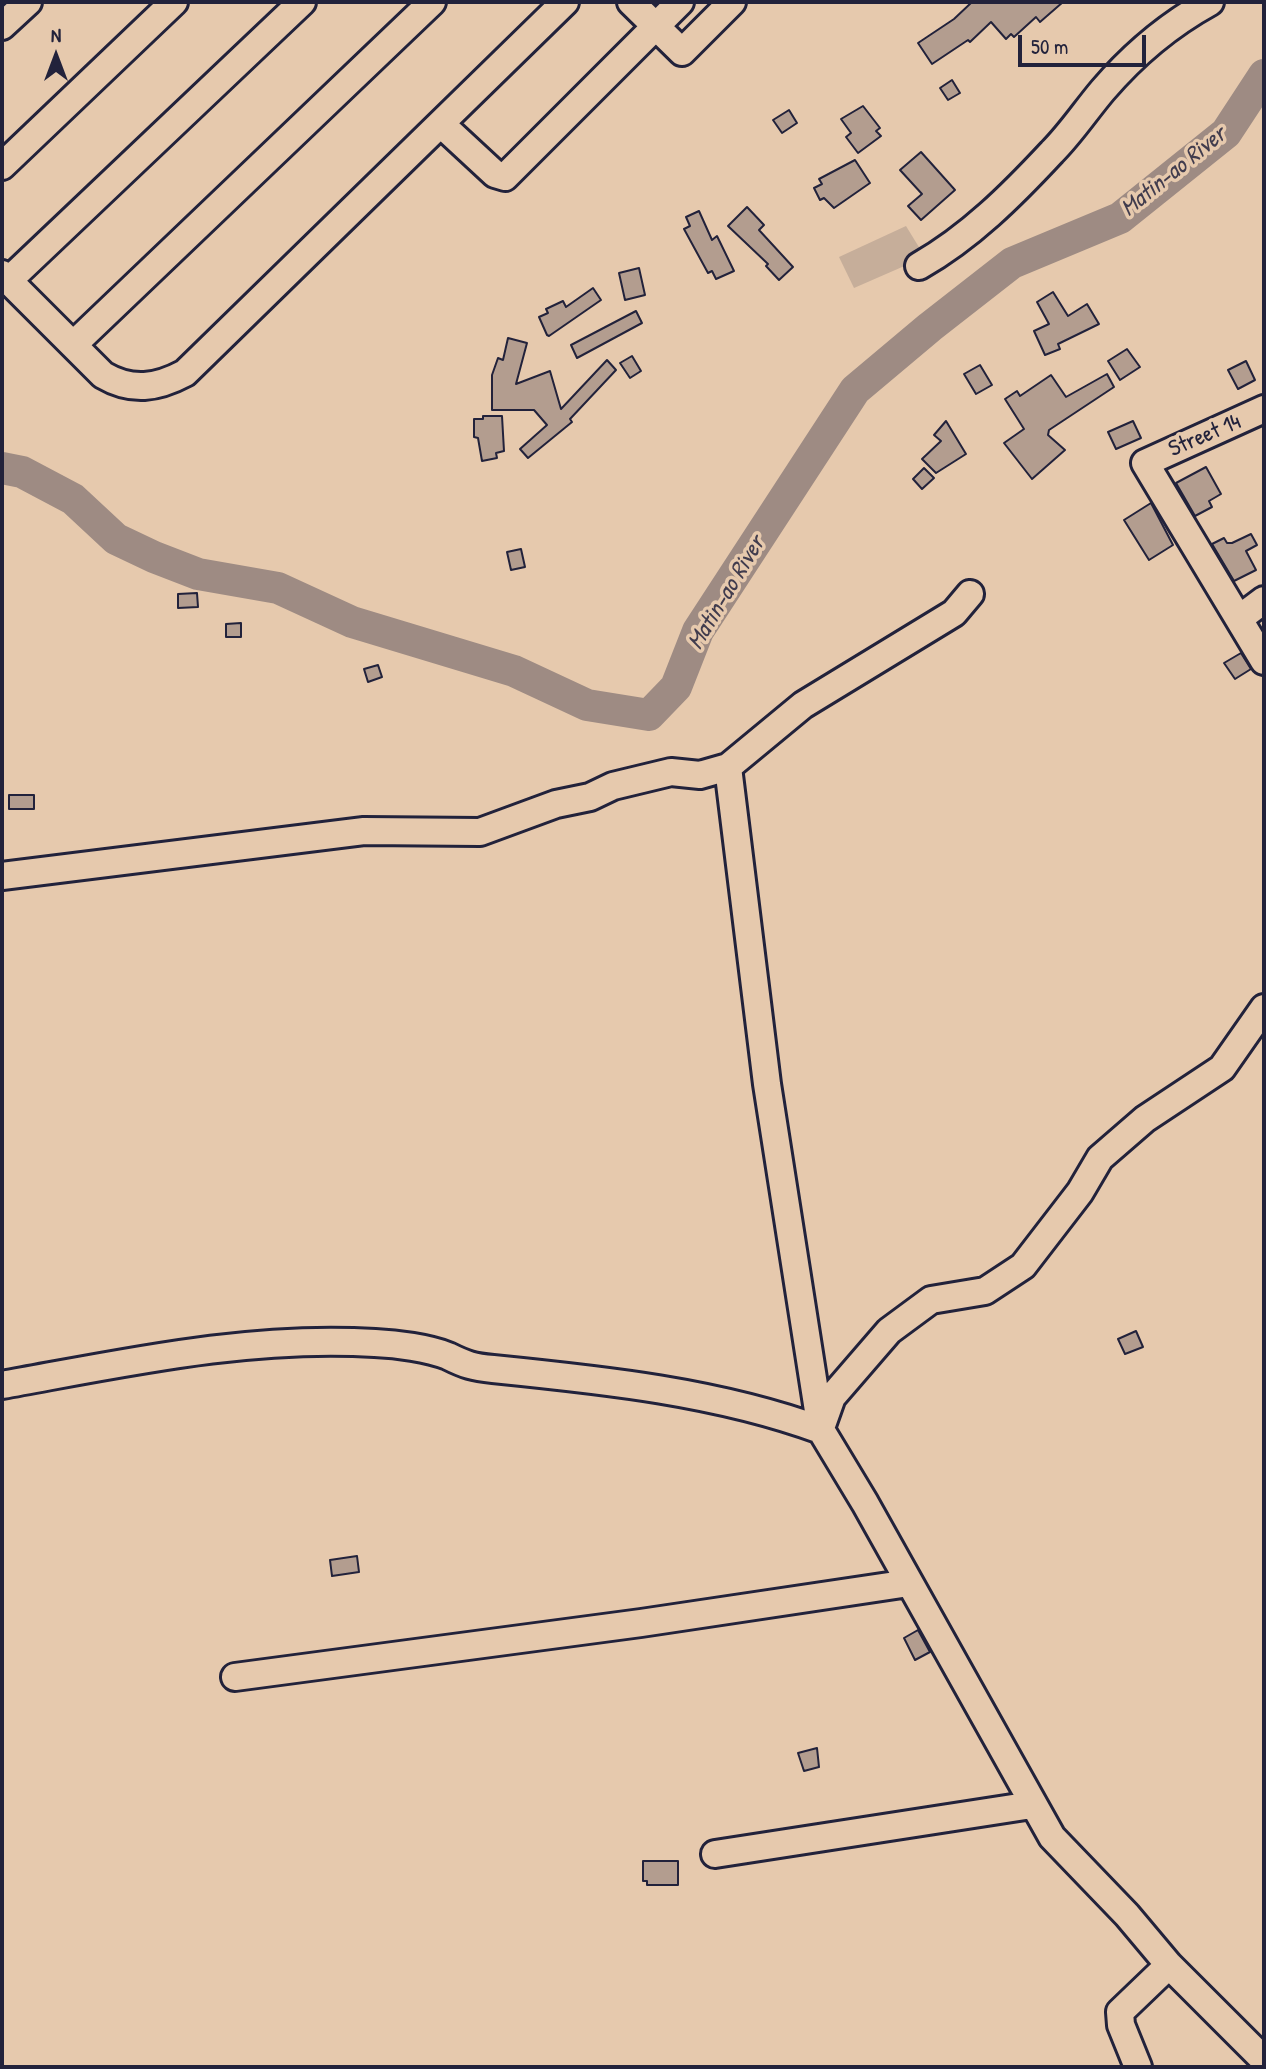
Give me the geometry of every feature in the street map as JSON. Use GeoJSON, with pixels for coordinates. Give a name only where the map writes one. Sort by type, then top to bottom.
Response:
{"type":"FeatureCollection","features":[{"type":"Feature","properties":{"kind":"street"},"geometry":{"type":"LineString","coordinates":[[2,26],[28,2]]}},
{"type":"Feature","properties":{"kind":"street"},"geometry":{"type":"LineString","coordinates":[[2,166],[174,2]]}},
{"type":"Feature","properties":{"kind":"street"},"geometry":{"type":"LineString","coordinates":[[302,2],[5,277],[103,375],[119,384],[162,385],[186,373],[565,2]]}},
{"type":"Feature","properties":{"kind":"street"},"geometry":{"type":"LineString","coordinates":[[73,345],[432,2]]}},
{"type":"Feature","properties":{"kind":"street"},"geometry":{"type":"LineString","coordinates":[[631,2],[682,52],[732,2]]}},
{"type":"Feature","properties":{"kind":"street"},"geometry":{"type":"LineString","coordinates":[[440,124],[495,174],[505,177],[680,2]]}},
{"type":"Feature","properties":{"kind":"street"},"geometry":{"type":"LineString","coordinates":[[919,266],[959,241],[988,216],[1052,152],[1116,76],[1170,27],[1210,2]]}},
{"type":"Feature","properties":{"kind":"street","name":"Street 14"},"geometry":{"type":"LineString","coordinates":[[1240,618],[1145,463],[1264,409]]}},
{"type":"Feature","properties":{"kind":"street"},"geometry":{"type":"LineString","coordinates":[[2,876],[364,831],[480,832],[613,786],[671,772],[700,775],[728,766],[803,705],[954,613],[970,594]]}},
{"type":"Feature","properties":{"kind":"street"},"geometry":{"type":"LineString","coordinates":[[1264,600],[1240,618],[1264,661]]}},
{"type":"Feature","properties":{"kind":"street"},"geometry":{"type":"LineString","coordinates":[[728,766],[767,1084],[821,1430],[1052,1837],[1127,1915],[1170,1965],[1264,2060]]}},
{"type":"Feature","properties":{"kind":"street"},"geometry":{"type":"LineString","coordinates":[[821,1430],[832,1397],[889,1331],[931,1300],[985,1291],[1023,1266],[1080,1192],[1100,1158],[1145,1119],[1222,1068],[1264,1008]]}},
{"type":"Feature","properties":{"kind":"street"},"geometry":{"type":"LineString","coordinates":[[2,1385],[231,1348],[376,1343],[447,1356],[461,1365],[549,1373],[711,1400],[791,1419],[821,1430]]}},
{"type":"Feature","properties":{"kind":"street"},"geometry":{"type":"LineString","coordinates":[[235,1677],[641,1623],[909,1583]]}},
{"type":"Feature","properties":{"kind":"street"},"geometry":{"type":"LineString","coordinates":[[715,1854],[1032,1805]]}},
{"type":"Feature","properties":{"kind":"street"},"geometry":{"type":"LineString","coordinates":[[1139,2067],[1121,2025],[1119,2012],[1170,1965]]}},
{"type":"Feature","properties":{"kind":"shaded area"},"geometry":{"type":"Polygon","coordinates":[[[906,226],[925,257],[854,288],[839,257],[906,226]]]}},
{"type":"Feature","properties":{"kind":"building"},"geometry":{"type":"Polygon","coordinates":[[[972,2],[1063,2],[1040,22],[1036,17],[1014,37],[1011,34],[1006,39],[991,22],[970,42],[968,40],[932,64],[918,43],[954,19],[972,2]]]}},
{"type":"Feature","properties":{"kind":"building"},"geometry":{"type":"Polygon","coordinates":[[[952,80],[960,93],[948,100],[940,88],[952,80]]]}},
{"type":"Feature","properties":{"kind":"building"},"geometry":{"type":"Polygon","coordinates":[[[863,106],[880,128],[876,131],[881,136],[858,153],[846,137],[851,133],[841,119],[863,106]]]}},
{"type":"Feature","properties":{"kind":"building"},"geometry":{"type":"Polygon","coordinates":[[[789,110],[797,123],[782,133],[773,120],[789,110]]]}},
{"type":"Feature","properties":{"kind":"building"},"geometry":{"type":"Polygon","coordinates":[[[921,152],[955,190],[921,220],[908,206],[922,194],[900,170],[921,152]]]}},
{"type":"Feature","properties":{"kind":"building"},"geometry":{"type":"Polygon","coordinates":[[[855,160],[870,183],[834,208],[824,198],[820,200],[814,188],[822,184],[819,179],[855,160]]]}},
{"type":"Feature","properties":{"kind":"building"},"geometry":{"type":"Polygon","coordinates":[[[747,207],[764,225],[759,230],[793,267],[779,280],[766,266],[768,264],[728,226],[747,207]]]}},
{"type":"Feature","properties":{"kind":"building"},"geometry":{"type":"Polygon","coordinates":[[[699,211],[712,240],[717,236],[734,271],[716,279],[712,271],[708,273],[684,229],[690,226],[686,217],[699,211]]]}},
{"type":"Feature","properties":{"kind":"building"},"geometry":{"type":"Polygon","coordinates":[[[639,268],[645,295],[625,300],[619,273],[639,268]]]}},
{"type":"Feature","properties":{"kind":"building"},"geometry":{"type":"Polygon","coordinates":[[[593,288],[601,300],[547,335],[539,317],[548,313],[546,309],[563,301],[566,307],[593,288]]]}},
{"type":"Feature","properties":{"kind":"building"},"geometry":{"type":"Polygon","coordinates":[[[1053,292],[1068,316],[1087,304],[1099,324],[1058,344],[1060,349],[1045,355],[1034,331],[1049,324],[1037,302],[1053,292]]]}},
{"type":"Feature","properties":{"kind":"building"},"geometry":{"type":"Polygon","coordinates":[[[636,311],[642,323],[577,358],[571,345],[636,311]]]}},
{"type":"Feature","properties":{"kind":"building"},"geometry":{"type":"Polygon","coordinates":[[[508,338],[527,343],[516,384],[550,371],[561,409],[607,360],[616,370],[570,419],[572,422],[528,458],[520,449],[547,425],[534,410],[492,410],[492,375],[498,358],[503,360],[508,338]]]}},
{"type":"Feature","properties":{"kind":"building"},"geometry":{"type":"Polygon","coordinates":[[[1127,349],[1140,367],[1120,380],[1108,361],[1127,349]]]}},
{"type":"Feature","properties":{"kind":"building"},"geometry":{"type":"Polygon","coordinates":[[[632,356],[641,371],[630,378],[620,363],[632,356]]]}},
{"type":"Feature","properties":{"kind":"building"},"geometry":{"type":"Polygon","coordinates":[[[1246,361],[1255,380],[1238,389],[1228,370],[1246,361]]]}},
{"type":"Feature","properties":{"kind":"building"},"geometry":{"type":"Polygon","coordinates":[[[980,365],[992,385],[976,394],[964,374],[980,365]]]}},
{"type":"Feature","properties":{"kind":"building"},"geometry":{"type":"Polygon","coordinates":[[[1107,374],[1114,387],[1049,430],[1048,435],[1065,450],[1032,479],[1004,443],[1024,429],[1005,399],[1017,391],[1020,396],[1051,375],[1066,397],[1107,374]]]}},
{"type":"Feature","properties":{"kind":"building"},"geometry":{"type":"Polygon","coordinates":[[[483,416],[502,416],[504,451],[496,453],[497,458],[482,461],[478,438],[474,437],[474,419],[483,419],[483,416]]]}},
{"type":"Feature","properties":{"kind":"building"},"geometry":{"type":"Polygon","coordinates":[[[946,421],[966,454],[936,473],[922,459],[941,441],[934,435],[946,421]]]}},
{"type":"Feature","properties":{"kind":"building"},"geometry":{"type":"Polygon","coordinates":[[[1133,421],[1141,438],[1116,449],[1108,432],[1133,421]]]}},
{"type":"Feature","properties":{"kind":"building"},"geometry":{"type":"Polygon","coordinates":[[[1206,467],[1221,494],[1209,501],[1212,507],[1195,516],[1176,483],[1206,467]]]}},
{"type":"Feature","properties":{"kind":"building"},"geometry":{"type":"Polygon","coordinates":[[[924,468],[934,478],[922,489],[913,479],[924,468]]]}},
{"type":"Feature","properties":{"kind":"building"},"geometry":{"type":"Polygon","coordinates":[[[1151,503],[1173,545],[1149,560],[1124,520],[1151,503]]]}},
{"type":"Feature","properties":{"kind":"building"},"geometry":{"type":"Polygon","coordinates":[[[1251,534],[1257,545],[1246,551],[1256,570],[1234,581],[1212,544],[1224,538],[1227,543],[1232,543],[1251,534]]]}},
{"type":"Feature","properties":{"kind":"building"},"geometry":{"type":"Polygon","coordinates":[[[521,549],[525,567],[511,570],[507,552],[521,549]]]}},
{"type":"Feature","properties":{"kind":"building"},"geometry":{"type":"Polygon","coordinates":[[[197,593],[198,607],[178,608],[178,594],[197,593]]]}},
{"type":"Feature","properties":{"kind":"building"},"geometry":{"type":"Polygon","coordinates":[[[241,623],[241,637],[226,637],[226,624],[241,623]]]}},
{"type":"Feature","properties":{"kind":"building"},"geometry":{"type":"Polygon","coordinates":[[[1241,653],[1251,669],[1235,679],[1224,663],[1241,653]]]}},
{"type":"Feature","properties":{"kind":"building"},"geometry":{"type":"Polygon","coordinates":[[[378,665],[382,677],[368,682],[364,669],[378,665]]]}},
{"type":"Feature","properties":{"kind":"building"},"geometry":{"type":"Polygon","coordinates":[[[9,795],[34,795],[34,809],[9,809],[9,795]]]}},
{"type":"Feature","properties":{"kind":"building"},"geometry":{"type":"Polygon","coordinates":[[[1136,1331],[1143,1347],[1125,1354],[1118,1339],[1136,1331]]]}},
{"type":"Feature","properties":{"kind":"building"},"geometry":{"type":"Polygon","coordinates":[[[357,1556],[359,1572],[332,1576],[330,1560],[357,1556]]]}},
{"type":"Feature","properties":{"kind":"building"},"geometry":{"type":"Polygon","coordinates":[[[918,1630],[930,1652],[915,1660],[904,1638],[918,1630]]]}},
{"type":"Feature","properties":{"kind":"building"},"geometry":{"type":"Polygon","coordinates":[[[817,1748],[819,1767],[804,1771],[798,1753],[817,1748]]]}},
{"type":"Feature","properties":{"kind":"building"},"geometry":{"type":"Polygon","coordinates":[[[643,1861],[678,1861],[678,1885],[647,1885],[647,1881],[643,1881],[643,1861]]]}},
{"type":"Feature","properties":{"kind":"waterway","name":"Matin-ao River"},"geometry":{"type":"LineString","coordinates":[[2,468],[22,472],[73,499],[116,539],[198,574],[278,588],[352,622],[514,671],[587,705],[649,715],[676,687],[698,631],[855,390],[1012,263],[1120,218],[1226,133],[1264,75]]}}]}
